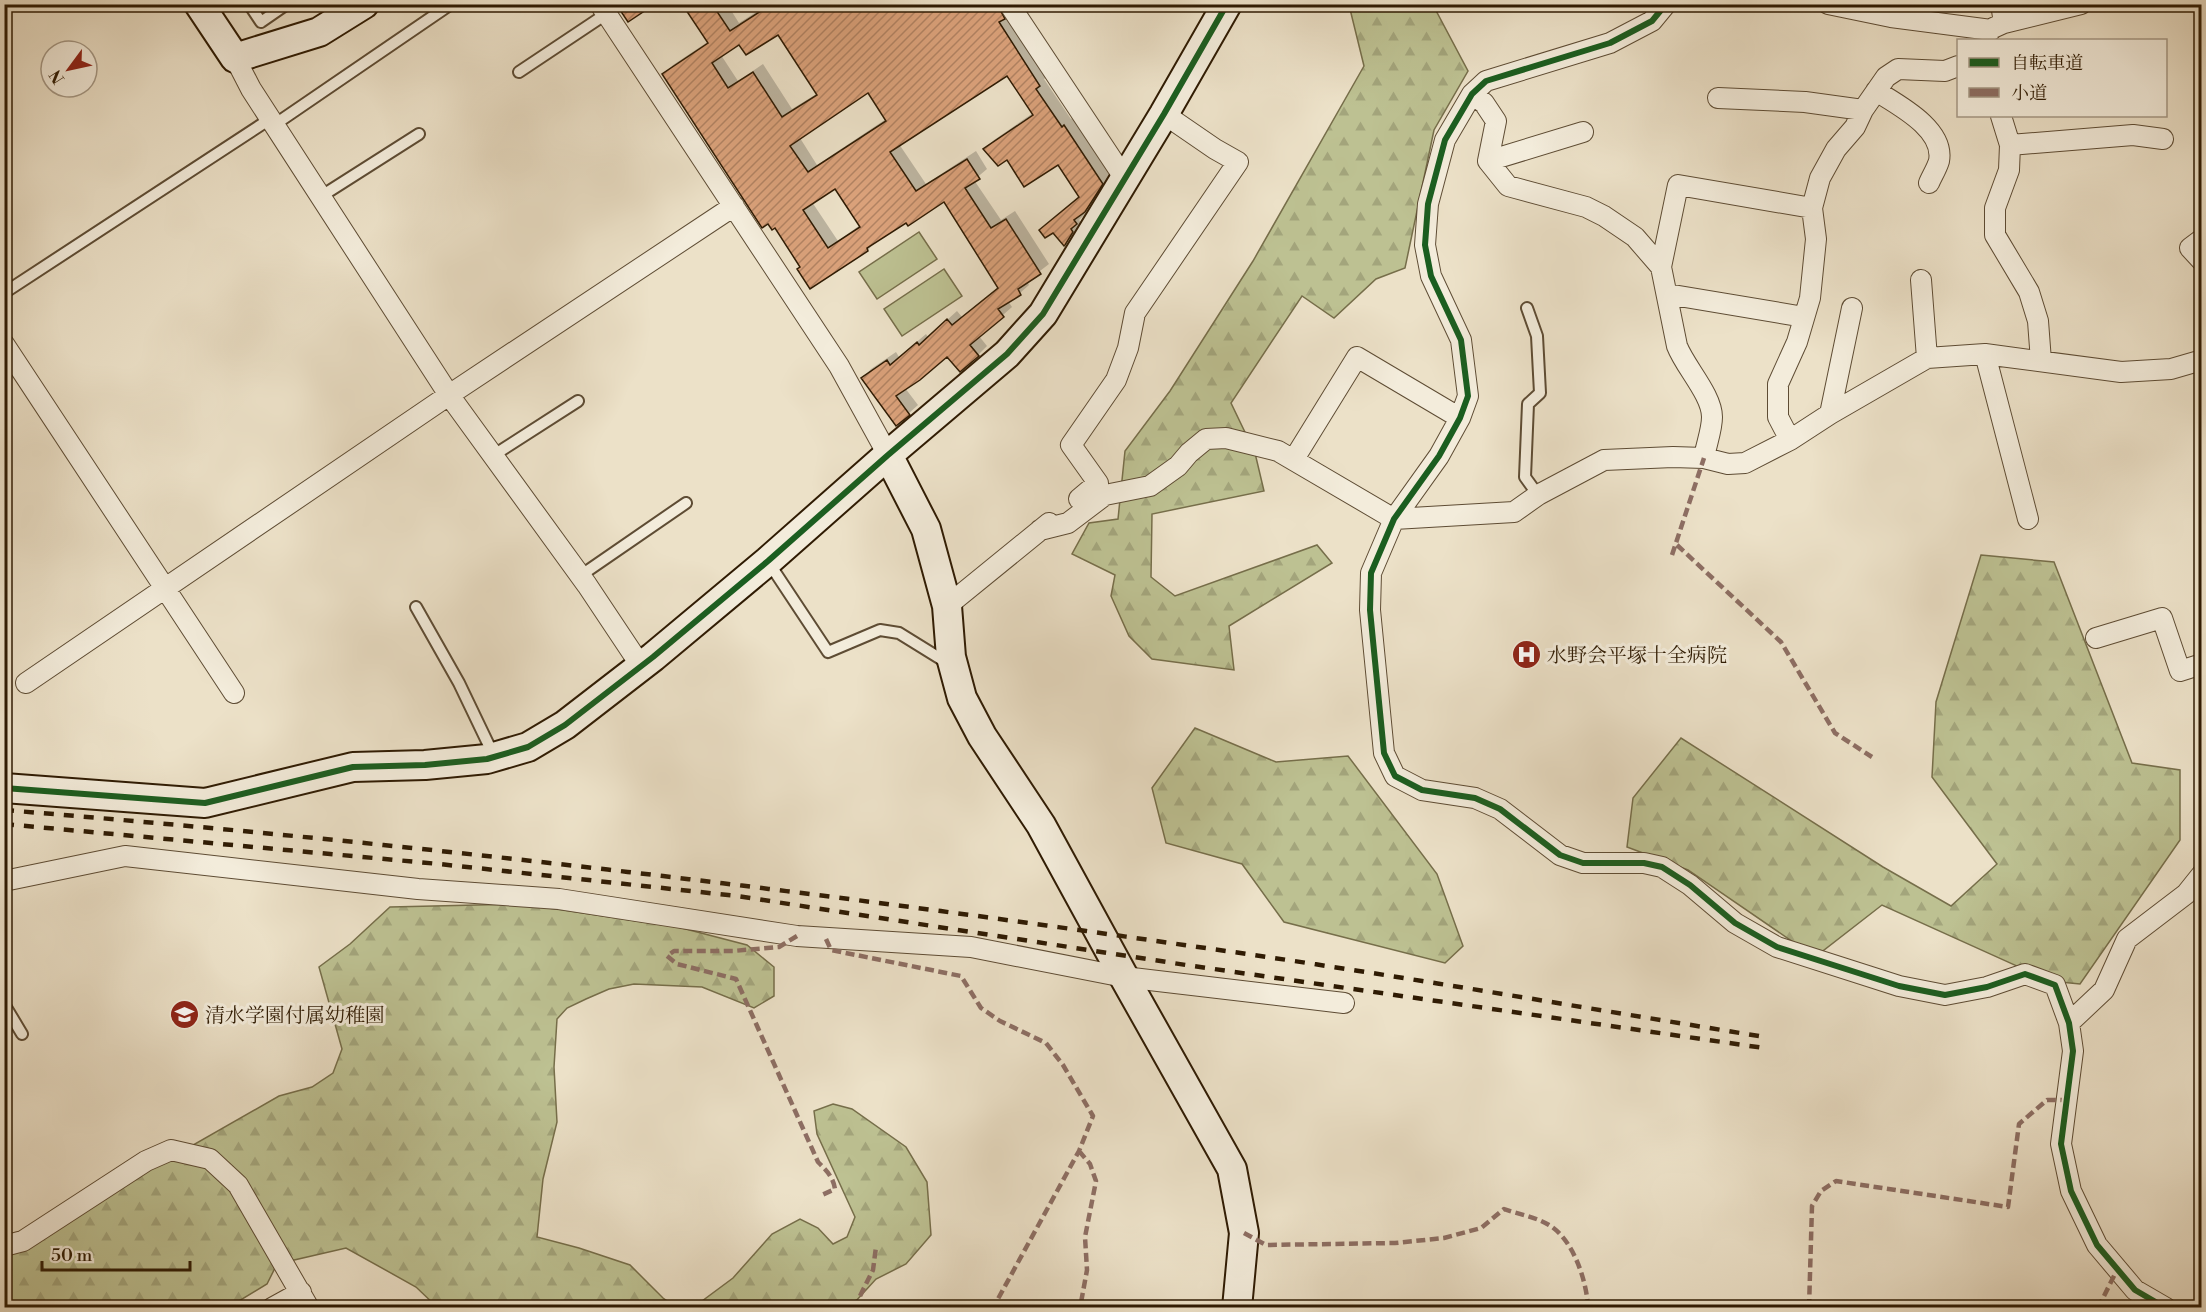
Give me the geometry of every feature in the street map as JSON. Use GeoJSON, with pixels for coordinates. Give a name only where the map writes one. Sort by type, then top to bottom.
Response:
{"type":"FeatureCollection","features":[{"type":"Feature","properties":{"kind":"street"},"geometry":{"type":"LineString","coordinates":[[199,4],[235,58],[272,122],[449,395],[580,576],[641,666]]}},
{"type":"Feature","properties":{"kind":"street"},"geometry":{"type":"LineString","coordinates":[[1009,4],[1125,179]]}},
{"type":"Feature","properties":{"kind":"street"},"geometry":{"type":"LineString","coordinates":[[4,788],[205,803],[353,767],[425,765],[495,757],[528,747],[565,725],[641,666],[768,561],[1007,354],[1043,314],[1164,114],[1227,4]]}},
{"type":"Feature","properties":{"kind":"street"},"geometry":{"type":"LineString","coordinates":[[1666,4],[1652,21],[1610,44],[1486,81],[1472,94],[1445,140],[1428,204],[1425,245],[1431,276],[1461,340],[1468,396],[1460,418],[1439,456],[1394,519],[1371,573],[1370,610],[1383,753],[1395,776],[1422,790],[1475,798],[1500,809],[1560,855],[1584,863],[1644,863],[1662,867],[1690,885],[1735,923],[1777,947],[1887,983],[1945,995],[1987,987],[2025,974],[2055,985],[2068,1023],[2073,1051],[2061,1144],[2071,1191],[2103,1253],[2135,1290],[2166,1308]]}},
{"type":"Feature","properties":{"kind":"street"},"geometry":{"type":"LineString","coordinates":[[1827,4],[1891,16],[1995,24],[2081,4]]}},
{"type":"Feature","properties":{"kind":"street"},"geometry":{"type":"LineString","coordinates":[[235,58],[319,32],[362,5]]}},
{"type":"Feature","properties":{"kind":"street"},"geometry":{"type":"LineString","coordinates":[[603,9],[839,366],[926,529],[946,606],[951,657],[962,698],[982,736],[1041,825],[1232,1168],[1244,1233],[1237,1308]]}},
{"type":"Feature","properties":{"kind":"street"},"geometry":{"type":"LineString","coordinates":[[1790,440],[1778,417],[1778,384],[1797,342],[1809,298],[1816,239],[1812,208],[1820,178],[1836,149],[1855,127],[1863,110],[1886,77],[1898,69],[1945,71],[1957,67]]}},
{"type":"Feature","properties":{"kind":"street"},"geometry":{"type":"LineString","coordinates":[[1876,91],[1915,116],[1933,135],[1939,149],[1939,162],[1929,183]]}},
{"type":"Feature","properties":{"kind":"street"},"geometry":{"type":"LineString","coordinates":[[1472,94],[1485,103],[1496,121],[1488,161],[1508,186],[1586,207],[1604,216],[1635,237],[1661,267]]}},
{"type":"Feature","properties":{"kind":"street"},"geometry":{"type":"LineString","coordinates":[[1718,98],[1805,102],[1863,110]]}},
{"type":"Feature","properties":{"kind":"street"},"geometry":{"type":"LineString","coordinates":[[946,606],[1098,483],[1071,445],[1116,380],[1128,348],[1135,313],[1238,162],[1164,114]]}},
{"type":"Feature","properties":{"kind":"street"},"geometry":{"type":"LineString","coordinates":[[2001,117],[2010,145],[2009,170],[1995,208],[1995,235],[2029,292],[2038,321],[2041,361]]}},
{"type":"Feature","properties":{"kind":"street"},"geometry":{"type":"LineString","coordinates":[[1488,161],[1583,132]]}},
{"type":"Feature","properties":{"kind":"street"},"geometry":{"type":"LineString","coordinates":[[2010,145],[2133,135],[2163,139]]}},
{"type":"Feature","properties":{"kind":"street"},"geometry":{"type":"LineString","coordinates":[[1704,458],[1712,416],[1708,401],[1677,346],[1661,267],[1678,185],[1812,208]]}},
{"type":"Feature","properties":{"kind":"street"},"geometry":{"type":"LineString","coordinates":[[26,683],[449,395],[734,206]]}},
{"type":"Feature","properties":{"kind":"street"},"geometry":{"type":"LineString","coordinates":[[2202,239],[2190,248],[2202,261]]}},
{"type":"Feature","properties":{"kind":"street"},"geometry":{"type":"LineString","coordinates":[[1921,280],[1927,358]]}},
{"type":"Feature","properties":{"kind":"street"},"geometry":{"type":"LineString","coordinates":[[1667,294],[1804,317]]}},
{"type":"Feature","properties":{"kind":"street"},"geometry":{"type":"LineString","coordinates":[[1830,414],[1852,308]]}},
{"type":"Feature","properties":{"kind":"street"},"geometry":{"type":"LineString","coordinates":[[4,344],[234,693]]}},
{"type":"Feature","properties":{"kind":"street"},"geometry":{"type":"LineString","coordinates":[[1040,530],[1068,523],[1105,495],[1150,486],[1178,466],[1206,439],[1226,438],[1278,451],[1394,519],[1515,513],[1538,495],[1604,460],[1673,457],[1704,458],[1728,464],[1745,463],[1790,440],[1927,358],[1984,354],[2121,372],[2171,369],[2202,360]]}},
{"type":"Feature","properties":{"kind":"street"},"geometry":{"type":"LineString","coordinates":[[1984,354],[2028,519]]}},
{"type":"Feature","properties":{"kind":"street"},"geometry":{"type":"LineString","coordinates":[[1294,459],[1357,357],[1460,418]]}},
{"type":"Feature","properties":{"kind":"street"},"geometry":{"type":"LineString","coordinates":[[2096,638],[2162,618],[2180,671],[2202,664]]}},
{"type":"Feature","properties":{"kind":"street"},"geometry":{"type":"LineString","coordinates":[[4,881],[125,856],[418,889],[559,899],[797,936],[971,947],[1124,977],[1344,1003]]}},
{"type":"Feature","properties":{"kind":"street"},"geometry":{"type":"LineString","coordinates":[[2068,1023],[2104,990],[2127,939],[2186,894],[2202,874]]}},
{"type":"Feature","properties":{"kind":"street"},"geometry":{"type":"LineString","coordinates":[[4,1246],[23,1241],[146,1161],[171,1150],[210,1159],[238,1185],[305,1300],[272,1308]]}},
{"type":"Feature","properties":{"kind":"lane"},"geometry":{"type":"LineString","coordinates":[[249,4],[261,22],[287,4]]}},
{"type":"Feature","properties":{"kind":"lane"},"geometry":{"type":"LineString","coordinates":[[4,293],[272,122],[451,4]]}},
{"type":"Feature","properties":{"kind":"lane"},"geometry":{"type":"LineString","coordinates":[[519,72],[603,9]]}},
{"type":"Feature","properties":{"kind":"lane"},"geometry":{"type":"LineString","coordinates":[[320,197],[419,134]]}},
{"type":"Feature","properties":{"kind":"lane"},"geometry":{"type":"LineString","coordinates":[[1527,308],[1537,336],[1540,393],[1528,404],[1526,477],[1538,495]]}},
{"type":"Feature","properties":{"kind":"lane"},"geometry":{"type":"LineString","coordinates":[[494,455],[578,401]]}},
{"type":"Feature","properties":{"kind":"lane"},"geometry":{"type":"LineString","coordinates":[[580,576],[686,503]]}},
{"type":"Feature","properties":{"kind":"lane"},"geometry":{"type":"LineString","coordinates":[[768,561],[828,652],[880,630],[899,633],[941,659],[951,657]]}},
{"type":"Feature","properties":{"kind":"lane"},"geometry":{"type":"LineString","coordinates":[[416,608],[459,683],[495,757]]}},
{"type":"Feature","properties":{"kind":"lane"},"geometry":{"type":"LineString","coordinates":[[4,1005],[22,1034]]}},
{"type":"Feature","properties":{"kind":"green space"},"geometry":{"type":"Polygon","coordinates":[[[1349,5],[1433,5],[1468,71],[1434,130],[1405,268],[1376,279],[1334,318],[1302,296],[1231,403],[1255,453],[1264,491],[1152,514],[1151,577],[1175,596],[1317,545],[1332,563],[1229,626],[1234,670],[1152,659],[1129,636],[1111,596],[1115,575],[1072,554],[1089,523],[1118,519],[1125,451],[1170,391],[1253,261],[1364,66],[1349,5]]]}},
{"type":"Feature","properties":{"kind":"green space"},"geometry":{"type":"Polygon","coordinates":[[[919,232],[937,259],[877,299],[859,272],[919,232]]]}},
{"type":"Feature","properties":{"kind":"green space"},"geometry":{"type":"Polygon","coordinates":[[[944,269],[962,296],[902,336],[884,309],[944,269]]]}},
{"type":"Feature","properties":{"kind":"green space"},"geometry":{"type":"Polygon","coordinates":[[[1981,555],[2054,562],[2132,763],[2180,770],[2180,840],[2080,984],[2050,981],[1882,905],[1815,957],[1688,870],[1627,847],[1633,798],[1681,738],[1883,867],[1951,906],[1997,864],[1932,777],[1936,702],[1981,555]]]}},
{"type":"Feature","properties":{"kind":"green space"},"geometry":{"type":"Polygon","coordinates":[[[1195,728],[1276,762],[1348,756],[1437,874],[1463,946],[1445,963],[1284,922],[1242,864],[1166,843],[1152,788],[1195,728]]]}},
{"type":"Feature","properties":{"kind":"green space"},"geometry":{"type":"Polygon","coordinates":[[[521,904],[678,927],[747,945],[774,967],[774,996],[754,1008],[702,987],[634,984],[609,989],[586,999],[567,1008],[557,1019],[554,1067],[557,1122],[543,1179],[537,1237],[630,1265],[663,1298],[676,1307],[437,1307],[416,1287],[346,1248],[277,1264],[267,1284],[229,1307],[5,1307],[4,1253],[279,1096],[312,1087],[333,1073],[342,1049],[319,967],[350,944],[390,907],[521,904]]]}},
{"type":"Feature","properties":{"kind":"green space"},"geometry":{"type":"Polygon","coordinates":[[[833,1104],[852,1109],[906,1147],[927,1182],[931,1235],[906,1264],[876,1279],[855,1302],[855,1307],[694,1307],[733,1278],[772,1234],[800,1219],[818,1228],[833,1244],[847,1237],[855,1217],[817,1134],[814,1111],[833,1104]]]}},
{"type":"Feature","properties":{"kind":"building"},"geometry":{"type":"Polygon","coordinates":[[[616,4],[655,4],[628,22],[616,4]]]}},
{"type":"Feature","properties":{"kind":"building"},"geometry":{"type":"Polygon","coordinates":[[[682,4],[712,4],[730,31],[761,11],[757,4],[997,4],[1005,19],[999,22],[1040,86],[1036,89],[1062,127],[1064,125],[1103,184],[1085,212],[1074,220],[1077,224],[1071,229],[1073,232],[1064,246],[1053,233],[1045,238],[1039,230],[1079,197],[1058,165],[1024,187],[1007,160],[998,166],[983,149],[1033,115],[1007,76],[890,152],[916,191],[967,159],[980,179],[965,188],[991,228],[1006,219],[1041,274],[1018,289],[1021,295],[998,309],[1004,317],[970,345],[979,356],[960,372],[947,357],[920,380],[896,396],[910,415],[896,426],[861,378],[887,360],[890,365],[917,342],[919,345],[947,319],[952,325],[998,288],[944,202],[908,226],[906,223],[867,248],[868,251],[810,289],[797,269],[800,267],[775,228],[772,230],[768,224],[762,228],[662,74],[708,43],[682,4]],[[778,35],[746,55],[739,45],[712,63],[728,88],[753,72],[782,117],[817,95],[778,35]],[[868,93],[790,146],[808,172],[886,121],[868,93]],[[835,189],[803,210],[828,248],[860,227],[835,189]]]}},
{"type":"Feature","properties":{"kind":"railway"},"geometry":{"type":"LineString","coordinates":[[4,810],[448,852],[890,904],[1257,955],[1765,1037]]}},
{"type":"Feature","properties":{"kind":"railway"},"geometry":{"type":"LineString","coordinates":[[4,824],[439,864],[737,896],[1186,965],[1764,1048]]}},
{"type":"Feature","properties":{"kind":"marked path"},"geometry":{"type":"LineString","coordinates":[[1672,555],[1704,458]]}},
{"type":"Feature","properties":{"kind":"marked path"},"geometry":{"type":"LineString","coordinates":[[1677,545],[1781,642],[1835,733],[1872,757]]}},
{"type":"Feature","properties":{"kind":"marked path"},"geometry":{"type":"LineString","coordinates":[[797,936],[779,947],[733,951],[674,951],[667,956],[677,964],[736,979],[818,1162],[833,1181],[835,1189],[822,1195]]}},
{"type":"Feature","properties":{"kind":"marked path"},"geometry":{"type":"LineString","coordinates":[[826,939],[831,950],[961,976],[981,1008],[1000,1021],[1046,1043],[1063,1065],[1093,1116],[1079,1151],[993,1308]]}},
{"type":"Feature","properties":{"kind":"marked path"},"geometry":{"type":"LineString","coordinates":[[1809,1308],[1812,1206],[1821,1191],[1836,1181],[2008,1207],[2019,1124],[2047,1100],[2066,1100]]}},
{"type":"Feature","properties":{"kind":"marked path"},"geometry":{"type":"LineString","coordinates":[[1079,1151],[1090,1164],[1096,1181],[1085,1237],[1087,1270],[1080,1308]]}},
{"type":"Feature","properties":{"kind":"marked path"},"geometry":{"type":"LineString","coordinates":[[1244,1233],[1266,1245],[1395,1243],[1444,1238],[1481,1228],[1504,1209],[1544,1222],[1558,1231],[1572,1250],[1582,1274],[1588,1308]]}},
{"type":"Feature","properties":{"kind":"marked path"},"geometry":{"type":"LineString","coordinates":[[854,1308],[873,1270],[876,1247]]}},
{"type":"Feature","properties":{"kind":"marked path"},"geometry":{"type":"LineString","coordinates":[[2098,1308],[2117,1270]]}},
{"type":"Feature","properties":{"kind":"cycle path"},"geometry":{"type":"LineString","coordinates":[[4,788],[205,803],[353,767],[425,765],[487,759],[528,747],[565,725],[653,657],[768,561],[1007,354],[1043,314],[1164,114],[1227,4]]}},
{"type":"Feature","properties":{"kind":"cycle path"},"geometry":{"type":"LineString","coordinates":[[1666,4],[1652,21],[1610,43],[1486,81],[1472,94],[1445,140],[1428,204],[1425,245],[1431,276],[1461,340],[1468,396],[1460,418],[1439,456],[1394,519],[1371,573],[1370,610],[1384,753],[1395,776],[1422,790],[1475,798],[1500,809],[1560,855],[1583,863],[1644,863],[1662,867],[1690,885],[1735,923],[1777,947],[1899,986],[1945,995],[1987,987],[2025,974],[2055,985],[2069,1023],[2073,1051],[2061,1144],[2071,1191],[2097,1245],[2135,1290],[2166,1308]]}},
{"type":"Feature","properties":{"kind":"place","name":"水野会平塚十全病院"},"geometry":{"type":"Point","coordinates":[1526,655]}},
{"type":"Feature","properties":{"kind":"place","name":"清水学園付属幼稚園"},"geometry":{"type":"Point","coordinates":[184,1015]}}]}
